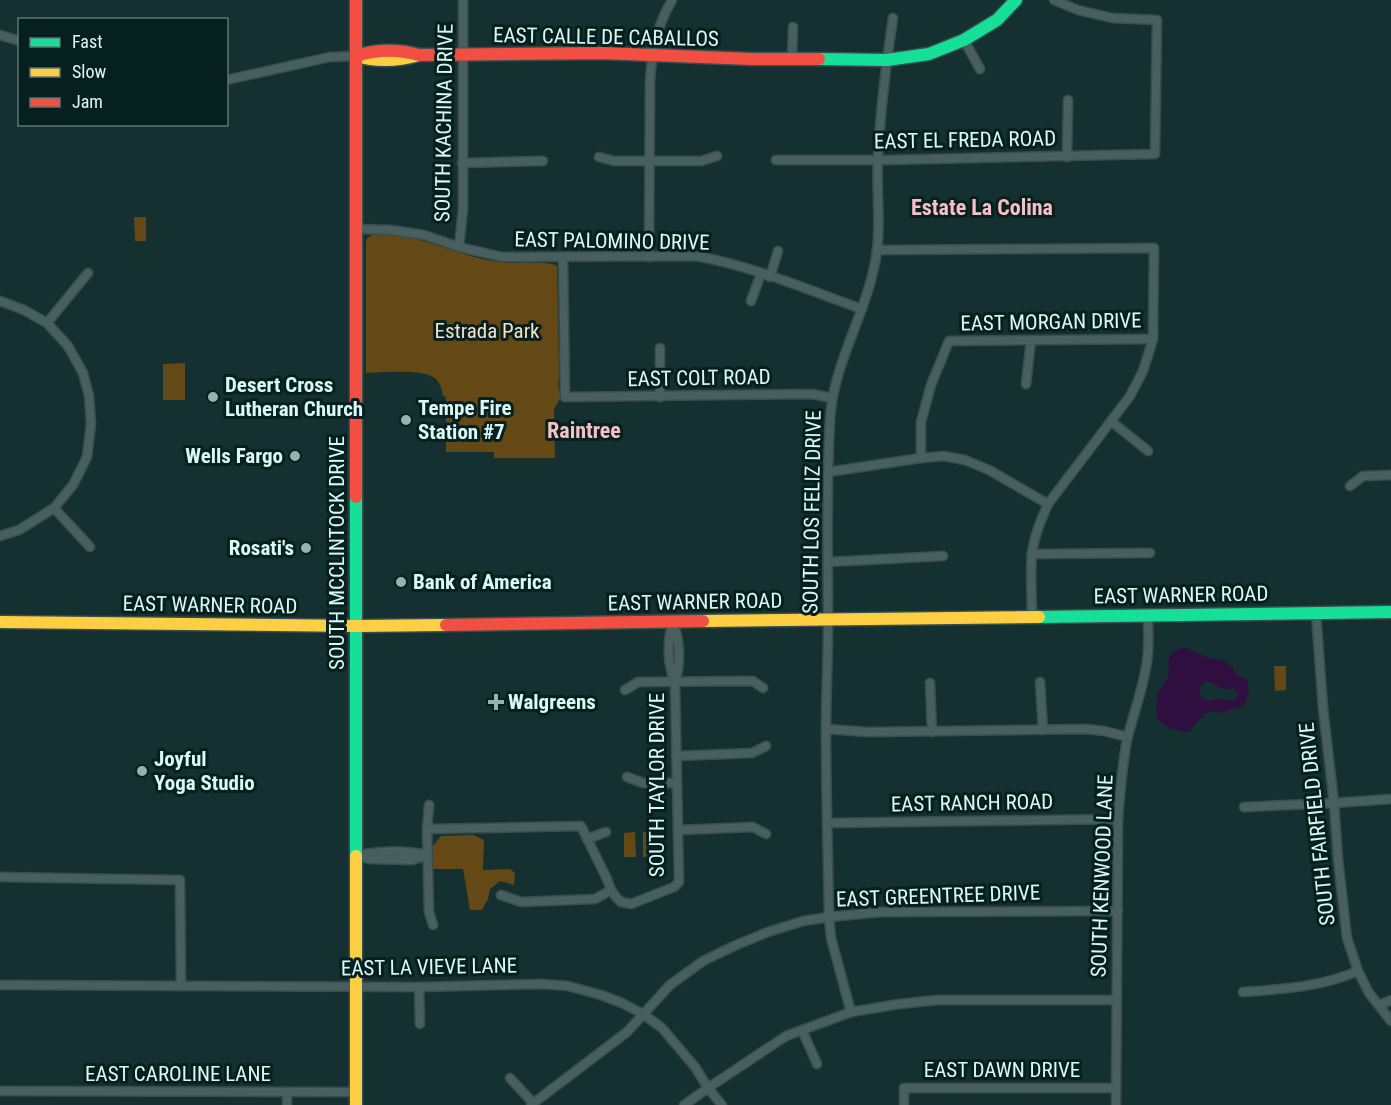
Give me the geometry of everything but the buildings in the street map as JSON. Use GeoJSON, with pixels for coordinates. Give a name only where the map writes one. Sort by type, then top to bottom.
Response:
{"type":"FeatureCollection","features":[{"type":"Feature","properties":{"kind":"main road","name":"SOUTH MCCLINTOCK DRIVE"},"geometry":{"type":"LineString","coordinates":[[356,0],[356,1099]]}},
{"type":"Feature","properties":{"kind":"main road","name":"EAST CALLE DE CABALLOS"},"geometry":{"type":"LineString","coordinates":[[356,56],[372,50],[404,50],[419,55],[569,52],[887,60],[928,54],[964,40],[997,20],[1016,0]]}},
{"type":"Feature","properties":{"kind":"main road","name":"EAST WARNER ROAD"},"geometry":{"type":"LineString","coordinates":[[0,622],[357,626],[1391,612]]}},
{"type":"Feature","properties":{"kind":"street","name":"SOUTH KACHINA DRIVE"},"geometry":{"type":"LineString","coordinates":[[459,247],[463,209],[463,0]]}},
{"type":"Feature","properties":{"kind":"street"},"geometry":{"type":"LineString","coordinates":[[649,256],[651,55],[658,28],[672,0]]}},
{"type":"Feature","properties":{"kind":"street","name":"EAST EL FREDA ROAD"},"geometry":{"type":"LineString","coordinates":[[776,160],[1155,154],[1157,20],[1112,18],[1078,10],[1054,0]]}},
{"type":"Feature","properties":{"kind":"street","name":"SOUTH LOS FELIZ DRIVE"},"geometry":{"type":"LineString","coordinates":[[851,1012],[831,938],[829,917],[826,729],[830,419],[832,398],[870,284],[877,250],[877,160],[892,18]]}},
{"type":"Feature","properties":{"kind":"street"},"geometry":{"type":"LineString","coordinates":[[792,59],[793,27]]}},
{"type":"Feature","properties":{"kind":"street"},"geometry":{"type":"LineString","coordinates":[[0,35],[18,40]]}},
{"type":"Feature","properties":{"kind":"street"},"geometry":{"type":"LineString","coordinates":[[964,40],[980,69]]}},
{"type":"Feature","properties":{"kind":"street"},"geometry":{"type":"LineString","coordinates":[[228,80],[330,57],[356,56]]}},
{"type":"Feature","properties":{"kind":"street"},"geometry":{"type":"LineString","coordinates":[[1067,157],[1068,100]]}},
{"type":"Feature","properties":{"kind":"street"},"geometry":{"type":"LineString","coordinates":[[599,157],[614,161],[701,161],[717,156]]}},
{"type":"Feature","properties":{"kind":"street"},"geometry":{"type":"LineString","coordinates":[[462,163],[543,161]]}},
{"type":"Feature","properties":{"kind":"street","name":"EAST PALOMINO DRIVE"},"geometry":{"type":"LineString","coordinates":[[356,229],[391,230],[424,235],[502,258],[696,256],[718,260],[765,275],[862,309]]}},
{"type":"Feature","properties":{"kind":"street"},"geometry":{"type":"LineString","coordinates":[[877,250],[1154,248],[1153,339],[1143,371],[1130,396],[1048,504],[1041,519],[1032,554],[1032,617]]}},
{"type":"Feature","properties":{"kind":"street"},"geometry":{"type":"LineString","coordinates":[[752,301],[778,251]]}},
{"type":"Feature","properties":{"kind":"street","name":"EAST COLT ROAD"},"geometry":{"type":"LineString","coordinates":[[563,258],[565,397],[812,394],[832,398]]}},
{"type":"Feature","properties":{"kind":"street"},"geometry":{"type":"LineString","coordinates":[[47,323],[88,273]]}},
{"type":"Feature","properties":{"kind":"street"},"geometry":{"type":"LineString","coordinates":[[0,301],[24,310],[47,323],[68,346],[83,372],[89,396],[91,424],[87,457],[73,485],[54,508],[19,530],[0,536]]}},
{"type":"Feature","properties":{"kind":"street","name":"EAST MORGAN DRIVE"},"geometry":{"type":"LineString","coordinates":[[921,458],[921,422],[931,384],[949,341],[1153,339]]}},
{"type":"Feature","properties":{"kind":"street"},"geometry":{"type":"LineString","coordinates":[[1026,384],[1031,340]]}},
{"type":"Feature","properties":{"kind":"street"},"geometry":{"type":"LineString","coordinates":[[660,348],[660,397]]}},
{"type":"Feature","properties":{"kind":"street"},"geometry":{"type":"LineString","coordinates":[[1111,421],[1148,451]]}},
{"type":"Feature","properties":{"kind":"street"},"geometry":{"type":"LineString","coordinates":[[828,472],[944,456],[965,460],[989,470],[1048,504]]}},
{"type":"Feature","properties":{"kind":"street"},"geometry":{"type":"LineString","coordinates":[[1350,486],[1363,476],[1391,475]]}},
{"type":"Feature","properties":{"kind":"street"},"geometry":{"type":"LineString","coordinates":[[54,508],[90,547]]}},
{"type":"Feature","properties":{"kind":"street"},"geometry":{"type":"LineString","coordinates":[[1032,554],[1150,553]]}},
{"type":"Feature","properties":{"kind":"street"},"geometry":{"type":"LineString","coordinates":[[828,562],[943,556]]}},
{"type":"Feature","properties":{"kind":"street","name":"SOUTH FAIRFIELD DRIVE"},"geometry":{"type":"LineString","coordinates":[[1316,613],[1323,708],[1347,938],[1358,971],[1369,993],[1391,1021]]}},
{"type":"Feature","properties":{"kind":"street","name":"SOUTH KENWOOD LANE"},"geometry":{"type":"LineString","coordinates":[[1116,1105],[1118,819],[1121,772],[1147,665],[1148,616]]}},
{"type":"Feature","properties":{"kind":"street","name":"SOUTH TAYLOR DRIVE"},"geometry":{"type":"LineString","coordinates":[[611,890],[621,902],[631,904],[674,887],[679,882],[675,682],[679,670],[678,636],[673,622]]}},
{"type":"Feature","properties":{"kind":"street"},"geometry":{"type":"LineString","coordinates":[[625,690],[638,682],[753,681],[763,688]]}},
{"type":"Feature","properties":{"kind":"street"},"geometry":{"type":"LineString","coordinates":[[1040,682],[1042,730]]}},
{"type":"Feature","properties":{"kind":"street"},"geometry":{"type":"LineString","coordinates":[[930,683],[932,732]]}},
{"type":"Feature","properties":{"kind":"street"},"geometry":{"type":"LineString","coordinates":[[826,729],[868,732],[1104,730],[1128,737]]}},
{"type":"Feature","properties":{"kind":"street"},"geometry":{"type":"LineString","coordinates":[[676,756],[752,753],[766,746]]}},
{"type":"Feature","properties":{"kind":"street"},"geometry":{"type":"LineString","coordinates":[[627,777],[643,783],[677,783]]}},
{"type":"Feature","properties":{"kind":"street"},"geometry":{"type":"LineString","coordinates":[[1244,807],[1391,798]]}},
{"type":"Feature","properties":{"kind":"street"},"geometry":{"type":"LineString","coordinates":[[429,805],[427,855],[429,912],[433,926]]}},
{"type":"Feature","properties":{"kind":"street","name":"EAST RANCH ROAD"},"geometry":{"type":"LineString","coordinates":[[827,823],[1118,819]]}},
{"type":"Feature","properties":{"kind":"street"},"geometry":{"type":"LineString","coordinates":[[427,829],[581,826],[611,890],[595,899],[521,902],[501,895]]}},
{"type":"Feature","properties":{"kind":"street"},"geometry":{"type":"LineString","coordinates":[[678,830],[753,827],[766,834]]}},
{"type":"Feature","properties":{"kind":"street"},"geometry":{"type":"LineString","coordinates":[[587,839],[606,832]]}},
{"type":"Feature","properties":{"kind":"street"},"geometry":{"type":"LineString","coordinates":[[357,856],[372,852],[412,852],[427,855]]}},
{"type":"Feature","properties":{"kind":"street"},"geometry":{"type":"LineString","coordinates":[[0,878],[180,880],[181,986]]}},
{"type":"Feature","properties":{"kind":"street","name":"EAST GREENTREE DRIVE"},"geometry":{"type":"LineString","coordinates":[[643,1014],[670,985],[703,961],[768,932],[803,921],[881,912],[1118,911]]}},
{"type":"Feature","properties":{"kind":"street"},"geometry":{"type":"LineString","coordinates":[[1243,992],[1306,987],[1343,978],[1358,971]]}},
{"type":"Feature","properties":{"kind":"street","name":"EAST LA VIEVE LANE"},"geometry":{"type":"LineString","coordinates":[[0,985],[419,987],[542,984],[568,986],[601,995],[643,1014],[662,1028],[676,1043],[708,1088]]}},
{"type":"Feature","properties":{"kind":"street"},"geometry":{"type":"LineString","coordinates":[[419,987],[420,1024]]}},
{"type":"Feature","properties":{"kind":"street"},"geometry":{"type":"LineString","coordinates":[[684,1105],[786,1036],[851,1012],[937,1000],[1116,1000]]}},
{"type":"Feature","properties":{"kind":"street"},"geometry":{"type":"LineString","coordinates":[[1380,1005],[1391,1000]]}},
{"type":"Feature","properties":{"kind":"street"},"geometry":{"type":"LineString","coordinates":[[510,1078],[532,1104],[627,1032],[643,1014]]}},
{"type":"Feature","properties":{"kind":"street"},"geometry":{"type":"LineString","coordinates":[[802,1030],[817,1064]]}},
{"type":"Feature","properties":{"kind":"street"},"geometry":{"type":"LineString","coordinates":[[708,1088],[722,1105]]}},
{"type":"Feature","properties":{"kind":"street","name":"EAST DAWN DRIVE"},"geometry":{"type":"LineString","coordinates":[[904,1105],[904,1088],[1116,1088]]}},
{"type":"Feature","properties":{"kind":"street","name":"EAST CAROLINE LANE"},"geometry":{"type":"LineString","coordinates":[[0,1092],[287,1092],[356,1099]]}},
{"type":"Feature","properties":{"kind":"street"},"geometry":{"type":"LineString","coordinates":[[287,1092],[287,1105]]}},
{"type":"Feature","properties":{"kind":"green space"},"geometry":{"type":"Polygon","coordinates":[[[134,217],[146,217],[146,241],[135,241],[134,217]]]}},
{"type":"Feature","properties":{"kind":"green space","name":"Estrada Park"},"geometry":{"type":"Polygon","coordinates":[[[374,234],[411,238],[490,260],[546,263],[557,266],[558,386],[561,397],[554,409],[555,458],[494,458],[494,452],[446,452],[446,397],[443,396],[436,379],[413,372],[366,373],[366,241],[374,234]]]}},
{"type":"Feature","properties":{"kind":"green space"},"geometry":{"type":"Polygon","coordinates":[[[185,363],[185,400],[163,400],[163,364],[185,363]]]}},
{"type":"Feature","properties":{"kind":"green space"},"geometry":{"type":"Polygon","coordinates":[[[1274,666],[1286,666],[1286,690],[1275,691],[1274,666]]]}},
{"type":"Feature","properties":{"kind":"green space"},"geometry":{"type":"Polygon","coordinates":[[[635,832],[636,857],[624,857],[624,833],[635,832]]]}},
{"type":"Feature","properties":{"kind":"green space"},"geometry":{"type":"Polygon","coordinates":[[[643,832],[654,832],[654,857],[643,857],[643,832]]]}},
{"type":"Feature","properties":{"kind":"green space"},"geometry":{"type":"Polygon","coordinates":[[[473,835],[484,840],[483,870],[510,869],[515,873],[514,885],[500,881],[490,889],[482,910],[470,910],[463,869],[433,869],[432,847],[441,836],[473,835]]]}},
{"type":"Feature","properties":{"kind":"shaded area"},"geometry":{"type":"Polygon","coordinates":[[[1186,648],[1209,658],[1222,660],[1231,666],[1237,675],[1247,680],[1249,690],[1245,703],[1241,707],[1222,713],[1211,711],[1206,713],[1187,732],[1169,728],[1160,722],[1156,710],[1158,693],[1169,675],[1168,665],[1172,653],[1186,648]],[[1205,682],[1199,691],[1201,697],[1207,701],[1237,698],[1238,693],[1234,689],[1223,689],[1211,682],[1205,682]]]}},
{"type":"Feature","properties":{"kind":"traffic: fast"},"geometry":{"type":"LineString","coordinates":[[819,59],[887,60],[929,54],[964,40],[997,20],[1016,0]]}},
{"type":"Feature","properties":{"kind":"traffic: fast"},"geometry":{"type":"LineString","coordinates":[[356,497],[356,856]]}},
{"type":"Feature","properties":{"kind":"traffic: fast"},"geometry":{"type":"LineString","coordinates":[[1039,617],[1391,612]]}},
{"type":"Feature","properties":{"kind":"traffic: slow"},"geometry":{"type":"LineString","coordinates":[[356,56],[388,60],[419,55]]}},
{"type":"Feature","properties":{"kind":"traffic: slow"},"geometry":{"type":"LineString","coordinates":[[703,621],[1039,617]]}},
{"type":"Feature","properties":{"kind":"traffic: slow"},"geometry":{"type":"LineString","coordinates":[[0,622],[446,625]]}},
{"type":"Feature","properties":{"kind":"traffic: slow"},"geometry":{"type":"LineString","coordinates":[[356,856],[356,1105]]}},
{"type":"Feature","properties":{"kind":"traffic: jam"},"geometry":{"type":"LineString","coordinates":[[356,0],[356,497]]}},
{"type":"Feature","properties":{"kind":"traffic: jam"},"geometry":{"type":"LineString","coordinates":[[356,56],[388,51],[419,55],[602,53],[751,59],[819,59]]}},
{"type":"Feature","properties":{"kind":"traffic: jam"},"geometry":{"type":"LineString","coordinates":[[446,625],[703,621]]}},
{"type":"Feature","properties":{"kind":"place","name":"Desert Cross Lutheran Church"},"geometry":{"type":"Point","coordinates":[213,397]}},
{"type":"Feature","properties":{"kind":"place","name":"Tempe Fire Station #7"},"geometry":{"type":"Point","coordinates":[406,420]}},
{"type":"Feature","properties":{"kind":"place","name":"Wells Fargo"},"geometry":{"type":"Point","coordinates":[295,456]}},
{"type":"Feature","properties":{"kind":"place","name":"Rosati's"},"geometry":{"type":"Point","coordinates":[306,548]}},
{"type":"Feature","properties":{"kind":"place","name":"Bank of America"},"geometry":{"type":"Point","coordinates":[401,582]}},
{"type":"Feature","properties":{"kind":"place","name":"Walgreens"},"geometry":{"type":"Point","coordinates":[496,702]}},
{"type":"Feature","properties":{"kind":"place","name":"Joyful Yoga Studio"},"geometry":{"type":"Point","coordinates":[142,771]}},
{"type":"Feature","properties":{"kind":"district","name":"Estate La Colina"},"geometry":{"type":"Point","coordinates":[982,207]}},
{"type":"Feature","properties":{"kind":"district","name":"Raintree"},"geometry":{"type":"Point","coordinates":[584,430]}}]}
